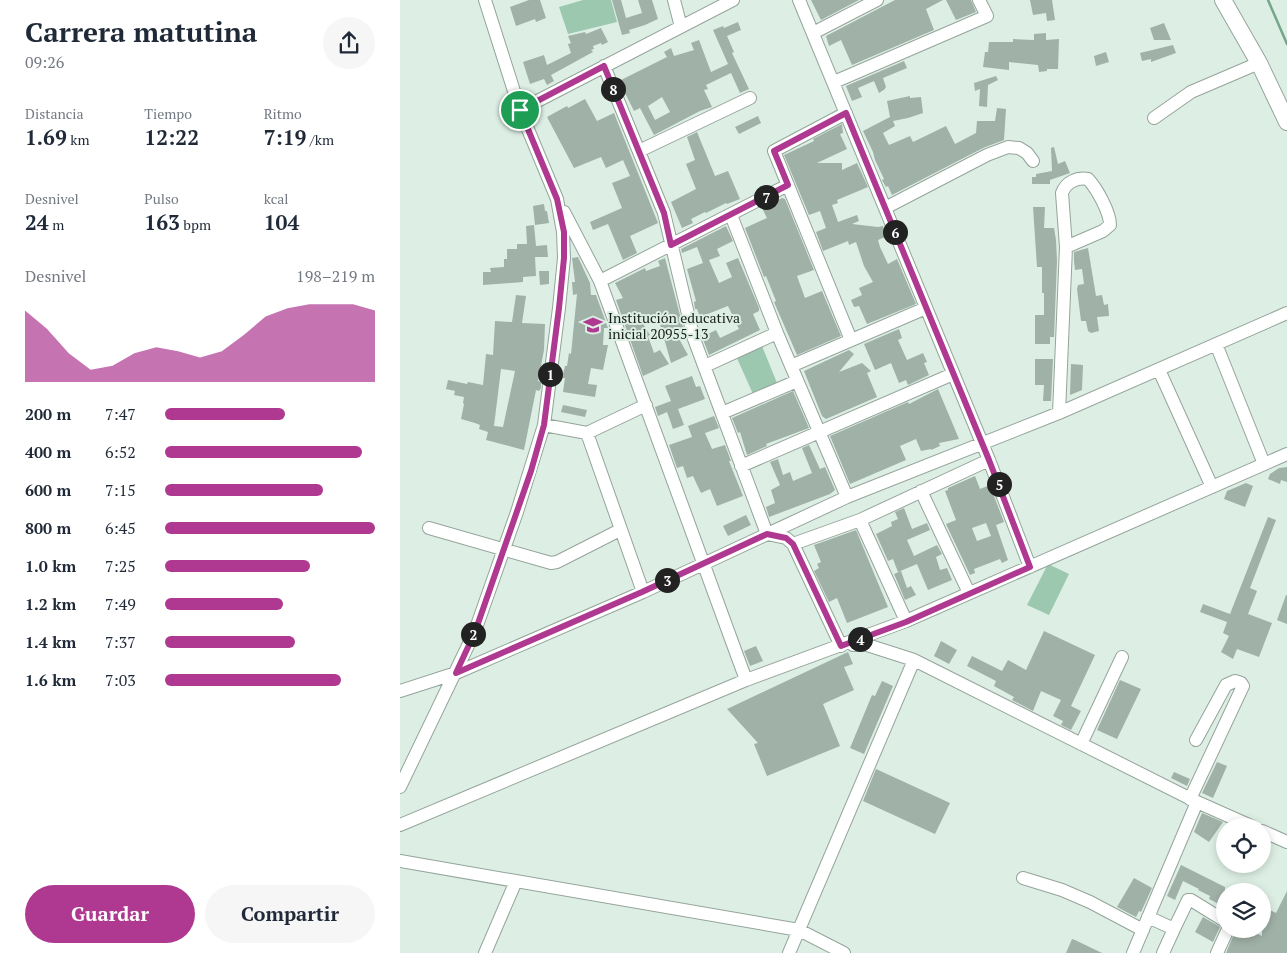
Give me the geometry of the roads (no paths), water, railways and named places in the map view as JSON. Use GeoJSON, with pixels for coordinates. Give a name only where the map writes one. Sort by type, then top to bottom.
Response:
{"type":"FeatureCollection","features":[{"type":"Feature","properties":{"kind":"main road"},"geometry":{"type":"LineString","coordinates":[[1223,0],[1259,63],[1287,122]]}},
{"type":"Feature","properties":{"kind":"street"},"geometry":{"type":"LineString","coordinates":[[485,0],[520,110],[557,199],[600,281],[746,680]]}},
{"type":"Feature","properties":{"kind":"street"},"geometry":{"type":"LineString","coordinates":[[674,0],[681,27]]}},
{"type":"Feature","properties":{"kind":"street"},"geometry":{"type":"LineString","coordinates":[[520,110],[681,27],[719,3],[733,0]]}},
{"type":"Feature","properties":{"kind":"street"},"geometry":{"type":"LineString","coordinates":[[800,0],[989,460],[1030,567]]}},
{"type":"Feature","properties":{"kind":"street"},"geometry":{"type":"LineString","coordinates":[[813,33],[877,0]]}},
{"type":"Feature","properties":{"kind":"street"},"geometry":{"type":"LineString","coordinates":[[834,82],[987,16],[979,0]]}},
{"type":"Feature","properties":{"kind":"street"},"geometry":{"type":"LineString","coordinates":[[1154,118],[1191,92],[1259,63]]}},
{"type":"Feature","properties":{"kind":"street"},"geometry":{"type":"LineString","coordinates":[[604,66],[664,213],[694,339],[767,534]]}},
{"type":"Feature","properties":{"kind":"street"},"geometry":{"type":"LineString","coordinates":[[639,151],[750,98]]}},
{"type":"Feature","properties":{"kind":"street"},"geometry":{"type":"LineString","coordinates":[[846,113],[774,151],[851,340]]}},
{"type":"Feature","properties":{"kind":"street"},"geometry":{"type":"LineString","coordinates":[[886,208],[987,155],[1008,147],[1019,148],[1027,153],[1033,161]]}},
{"type":"Feature","properties":{"kind":"street"},"geometry":{"type":"LineString","coordinates":[[1059,413],[1066,247],[1062,193],[1064,186],[1070,182],[1083,178],[1088,179],[1094,185],[1110,218],[1110,225],[1103,231],[1066,247]]}},
{"type":"Feature","properties":{"kind":"street"},"geometry":{"type":"LineString","coordinates":[[600,281],[788,185]]}},
{"type":"Feature","properties":{"kind":"street"},"geometry":{"type":"LineString","coordinates":[[400,787],[475,632],[531,471],[544,425],[564,258],[564,232],[557,199]]}},
{"type":"Feature","properties":{"kind":"street"},"geometry":{"type":"LineString","coordinates":[[731,214],[797,381],[847,497]]}},
{"type":"Feature","properties":{"kind":"street"},"geometry":{"type":"LineString","coordinates":[[791,366],[926,308]]}},
{"type":"Feature","properties":{"kind":"street"},"geometry":{"type":"LineString","coordinates":[[400,691],[456,673],[642,592],[847,497],[1059,413],[1287,313]]}},
{"type":"Feature","properties":{"kind":"street"},"geometry":{"type":"LineString","coordinates":[[705,366],[778,333]]}},
{"type":"Feature","properties":{"kind":"street"},"geometry":{"type":"LineString","coordinates":[[1216,344],[1264,464]]}},
{"type":"Feature","properties":{"kind":"street"},"geometry":{"type":"LineString","coordinates":[[1159,370],[1212,487]]}},
{"type":"Feature","properties":{"kind":"street"},"geometry":{"type":"LineString","coordinates":[[741,466],[953,374]]}},
{"type":"Feature","properties":{"kind":"street"},"geometry":{"type":"LineString","coordinates":[[722,413],[797,381]]}},
{"type":"Feature","properties":{"kind":"street"},"geometry":{"type":"LineString","coordinates":[[544,425],[587,433],[646,405]]}},
{"type":"Feature","properties":{"kind":"street"},"geometry":{"type":"LineString","coordinates":[[587,433],[642,592]]}},
{"type":"Feature","properties":{"kind":"street"},"geometry":{"type":"LineString","coordinates":[[400,824],[746,680],[807,656],[841,646],[906,622],[1286,455]]}},
{"type":"Feature","properties":{"kind":"street"},"geometry":{"type":"LineString","coordinates":[[793,544],[860,520],[989,460]]}},
{"type":"Feature","properties":{"kind":"street"},"geometry":{"type":"LineString","coordinates":[[921,491],[969,593]]}},
{"type":"Feature","properties":{"kind":"street"},"geometry":{"type":"LineString","coordinates":[[860,520],[906,622]]}},
{"type":"Feature","properties":{"kind":"street"},"geometry":{"type":"LineString","coordinates":[[429,528],[505,548],[551,563],[557,562],[620,530]]}},
{"type":"Feature","properties":{"kind":"street"},"geometry":{"type":"LineString","coordinates":[[767,534],[786,538],[793,544],[841,646]]}},
{"type":"Feature","properties":{"kind":"street"},"geometry":{"type":"LineString","coordinates":[[841,646],[864,644],[914,660],[1233,818]]}},
{"type":"Feature","properties":{"kind":"street"},"geometry":{"type":"LineString","coordinates":[[1081,744],[1122,657]]}},
{"type":"Feature","properties":{"kind":"street"},"geometry":{"type":"LineString","coordinates":[[789,953],[914,660]]}},
{"type":"Feature","properties":{"kind":"street"},"geometry":{"type":"LineString","coordinates":[[1133,953],[1194,800],[1243,686],[1241,683],[1235,681],[1226,684],[1196,740]]}},
{"type":"Feature","properties":{"kind":"street"},"geometry":{"type":"LineString","coordinates":[[1218,697],[1234,705]]}},
{"type":"Feature","properties":{"kind":"street"},"geometry":{"type":"LineString","coordinates":[[1271,836],[1287,842]]}},
{"type":"Feature","properties":{"kind":"street"},"geometry":{"type":"LineString","coordinates":[[400,861],[799,930],[844,953]]}},
{"type":"Feature","properties":{"kind":"street"},"geometry":{"type":"LineString","coordinates":[[1023,878],[1062,890],[1090,902],[1143,930]]}},
{"type":"Feature","properties":{"kind":"street"},"geometry":{"type":"LineString","coordinates":[[485,953],[516,880]]}},
{"type":"Feature","properties":{"kind":"street"},"geometry":{"type":"LineString","coordinates":[[1163,953],[1188,900],[1216,916]]}},
{"type":"Feature","properties":{"kind":"street"},"geometry":{"type":"LineString","coordinates":[[1148,917],[1174,929]]}},
{"type":"Feature","properties":{"kind":"street"},"geometry":{"type":"LineString","coordinates":[[1217,953],[1224,938]]}},
{"type":"Feature","properties":{"kind":"waterway"},"geometry":{"type":"LineString","coordinates":[[1268,0],[1287,44]]}},
{"type":"Feature","properties":{"kind":"place","name":"Institución educativa inicial 20955-13"},"geometry":{"type":"Point","coordinates":[593,325]}}]}
